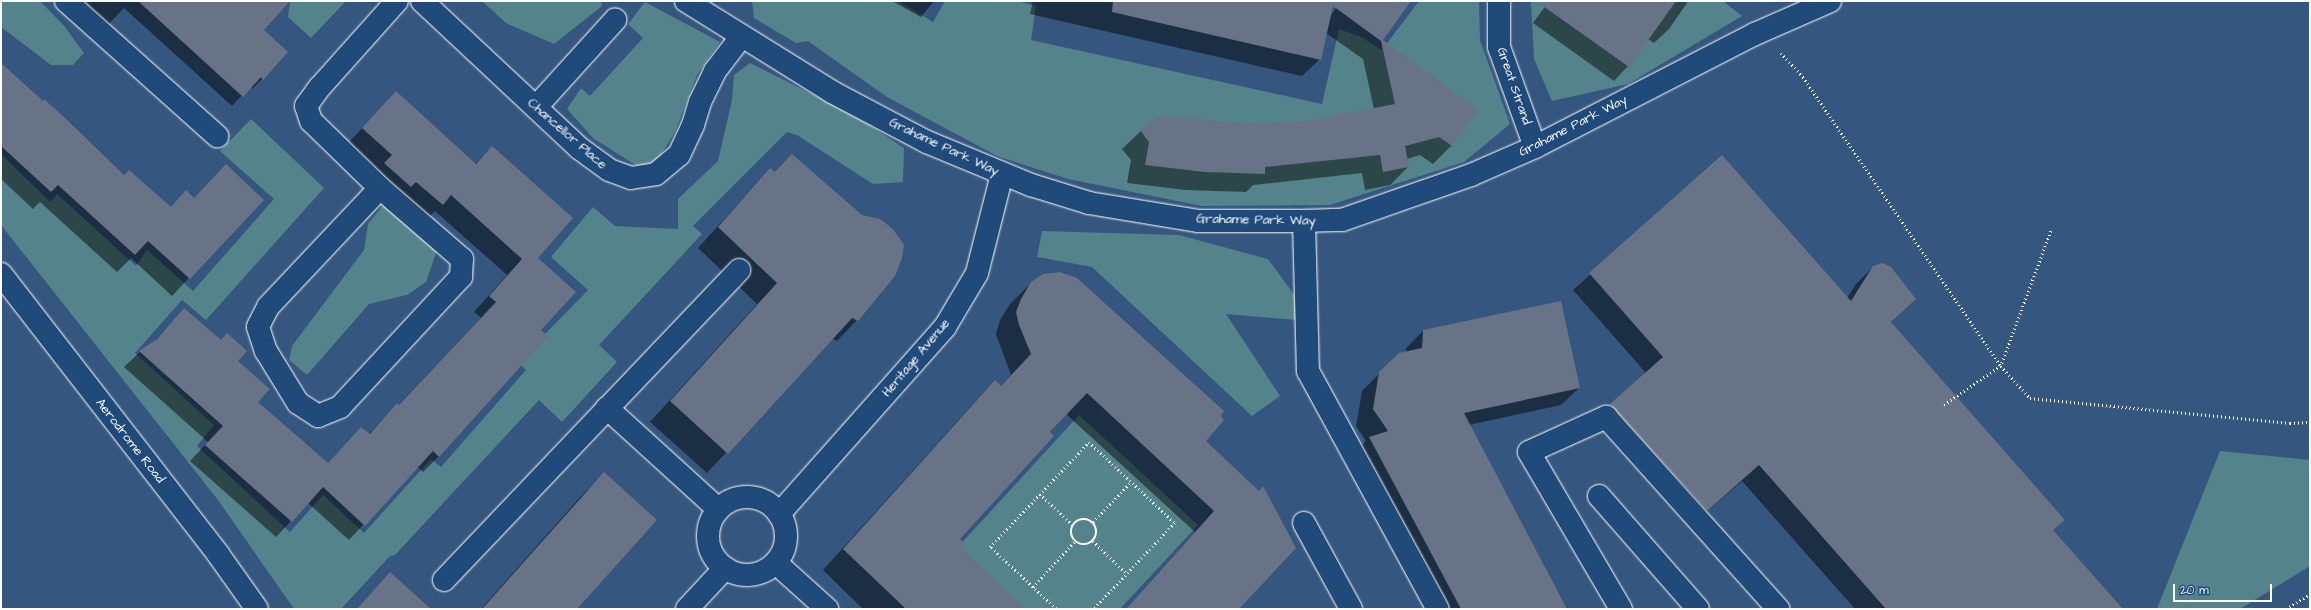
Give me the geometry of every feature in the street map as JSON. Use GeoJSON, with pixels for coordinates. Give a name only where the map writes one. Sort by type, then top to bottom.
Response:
{"type":"FeatureCollection","features":[{"type":"Feature","properties":{"kind":"street"},"geometry":{"type":"LineString","coordinates":[[66,1],[217,136]]}},
{"type":"Feature","properties":{"kind":"street"},"geometry":{"type":"LineString","coordinates":[[380,188],[268,308],[258,327],[266,351],[298,403],[318,416],[340,407],[461,277],[462,259],[380,188],[311,121],[306,106],[320,87],[397,1]]}},
{"type":"Feature","properties":{"kind":"street","name":"Chancellor Place"},"geometry":{"type":"LineString","coordinates":[[422,1],[579,148],[608,170],[631,178],[656,174],[679,155],[693,124],[700,102],[715,71],[741,37]]}},
{"type":"Feature","properties":{"kind":"street","name":"Grahame Park Way"},"geometry":{"type":"LineString","coordinates":[[686,1],[741,37],[832,92],[927,142],[1002,174],[1089,203],[1198,221],[1342,220],[1471,174],[1535,146],[1762,32],[1830,1]]}},
{"type":"Feature","properties":{"kind":"street","name":"Great Strand"},"geometry":{"type":"LineString","coordinates":[[1499,1],[1499,47],[1535,146]]}},
{"type":"Feature","properties":{"kind":"street"},"geometry":{"type":"LineString","coordinates":[[536,107],[615,20]]}},
{"type":"Feature","properties":{"kind":"street","name":"Heritage Avenue"},"geometry":{"type":"LineString","coordinates":[[780,514],[945,327],[977,273],[1002,174]]}},
{"type":"Feature","properties":{"kind":"street"},"geometry":{"type":"LineString","coordinates":[[1304,221],[1308,371],[1438,609]]}},
{"type":"Feature","properties":{"kind":"street"},"geometry":{"type":"LineString","coordinates":[[444,580],[739,270]]}},
{"type":"Feature","properties":{"kind":"street","name":"Aerodrome Road"},"geometry":{"type":"LineString","coordinates":[[1,274],[218,554],[257,609]]}},
{"type":"Feature","properties":{"kind":"street"},"geometry":{"type":"LineString","coordinates":[[607,408],[718,509]]}},
{"type":"Feature","properties":{"kind":"street"},"geometry":{"type":"LineString","coordinates":[[1622,609],[1529,452],[1606,417],[1778,609]]}},
{"type":"Feature","properties":{"kind":"street"},"geometry":{"type":"LineString","coordinates":[[745,496],[760,498],[770,504],[780,514],[785,526],[786,538],[784,550],[776,563],[766,570],[753,575],[739,574],[725,568],[715,558],[709,546],[708,534],[710,521],[718,509],[732,500],[745,496]]}},
{"type":"Feature","properties":{"kind":"street"},"geometry":{"type":"LineString","coordinates":[[1599,496],[1698,609]]}},
{"type":"Feature","properties":{"kind":"street"},"geometry":{"type":"LineString","coordinates":[[1304,522],[1351,609]]}},
{"type":"Feature","properties":{"kind":"street"},"geometry":{"type":"LineString","coordinates":[[776,563],[827,609]]}},
{"type":"Feature","properties":{"kind":"street"},"geometry":{"type":"LineString","coordinates":[[687,609],[725,568]]}},
{"type":"Feature","properties":{"kind":"path"},"geometry":{"type":"LineString","coordinates":[[1762,32],[1803,77],[2001,366],[2030,398],[2290,423],[2310,422]]}},
{"type":"Feature","properties":{"kind":"path"},"geometry":{"type":"LineString","coordinates":[[1943,406],[2001,366],[2051,231]]}},
{"type":"Feature","properties":{"kind":"path"},"geometry":{"type":"LineString","coordinates":[[1056,609],[990,547],[1089,442],[1175,523],[1094,609]]}},
{"type":"Feature","properties":{"kind":"path"},"geometry":{"type":"LineString","coordinates":[[1093,522],[1131,482]]}},
{"type":"Feature","properties":{"kind":"path"},"geometry":{"type":"LineString","coordinates":[[1040,494],[1073,525]]}},
{"type":"Feature","properties":{"kind":"path"},"geometry":{"type":"LineString","coordinates":[[1085,519],[1093,522],[1097,531],[1092,541],[1084,545],[1075,541],[1071,533],[1073,525],[1079,520],[1085,519]]}},
{"type":"Feature","properties":{"kind":"path"},"geometry":{"type":"LineString","coordinates":[[1033,587],[1075,541]]}},
{"type":"Feature","properties":{"kind":"path"},"geometry":{"type":"LineString","coordinates":[[1092,541],[1128,574]]}},
{"type":"Feature","properties":{"kind":"path"},"geometry":{"type":"LineString","coordinates":[[2286,609],[2310,594]]}},
{"type":"Feature","properties":{"kind":"green space"},"geometry":{"type":"Polygon","coordinates":[[[1,1],[40,1],[65,27],[84,53],[73,65],[51,65],[1,27],[1,1]]]}},
{"type":"Feature","properties":{"kind":"green space"},"geometry":{"type":"Polygon","coordinates":[[[290,1],[346,1],[311,38],[288,17],[290,1]]]}},
{"type":"Feature","properties":{"kind":"green space"},"geometry":{"type":"Polygon","coordinates":[[[482,1],[601,1],[602,6],[554,44],[506,23],[482,1]]]}},
{"type":"Feature","properties":{"kind":"green space"},"geometry":{"type":"Polygon","coordinates":[[[752,1],[898,1],[933,22],[945,1],[1017,1],[1036,6],[1031,40],[1322,104],[1339,29],[1361,37],[1382,50],[1419,1],[1479,1],[1480,40],[1510,124],[1464,162],[1330,205],[1202,206],[1068,179],[997,156],[887,97],[808,41],[796,43],[754,18],[752,1]]]}},
{"type":"Feature","properties":{"kind":"green space"},"geometry":{"type":"Polygon","coordinates":[[[1531,1],[1723,1],[1742,16],[1628,84],[1552,101],[1534,59],[1531,1]]]}},
{"type":"Feature","properties":{"kind":"green space"},"geometry":{"type":"Polygon","coordinates":[[[645,2],[720,42],[697,75],[675,132],[658,159],[640,168],[593,138],[567,109],[581,88],[590,96],[643,38],[628,24],[645,2]]]}},
{"type":"Feature","properties":{"kind":"green space"},"geometry":{"type":"Polygon","coordinates":[[[750,63],[854,115],[904,148],[903,182],[873,184],[797,135],[787,132],[693,226],[702,234],[599,345],[617,362],[562,422],[539,400],[395,555],[390,556],[341,609],[294,609],[218,500],[1,225],[1,154],[50,202],[57,194],[136,266],[147,250],[193,291],[274,199],[220,151],[251,119],[324,188],[206,320],[182,300],[135,353],[214,425],[197,446],[290,532],[323,495],[364,533],[431,459],[441,467],[526,370],[518,362],[588,290],[551,257],[593,207],[615,226],[678,229],[678,199],[718,161],[732,100],[734,75],[750,63]]]}},
{"type":"Feature","properties":{"kind":"green space"},"geometry":{"type":"Polygon","coordinates":[[[384,204],[438,247],[426,282],[407,295],[369,304],[307,375],[289,360],[292,346],[364,250],[368,224],[384,204]]]}},
{"type":"Feature","properties":{"kind":"green space"},"geometry":{"type":"Polygon","coordinates":[[[1042,231],[1179,235],[1268,259],[1298,300],[1296,320],[1226,314],[1280,396],[1252,416],[1092,267],[1037,257],[1042,231]]]}},
{"type":"Feature","properties":{"kind":"green space"},"geometry":{"type":"Polygon","coordinates":[[[1079,415],[1198,525],[1120,609],[1024,609],[957,548],[1079,415]]]}},
{"type":"Feature","properties":{"kind":"green space"},"geometry":{"type":"Polygon","coordinates":[[[2220,451],[2310,460],[2310,566],[2240,609],[2157,609],[2220,451]]]}},
{"type":"Feature","properties":{"kind":"building"},"geometry":{"type":"Polygon","coordinates":[[[138,1],[290,1],[264,30],[288,52],[263,80],[261,77],[243,97],[138,1]]]}},
{"type":"Feature","properties":{"kind":"building"},"geometry":{"type":"Polygon","coordinates":[[[1113,1],[1411,1],[1383,40],[1479,110],[1452,146],[1439,137],[1405,146],[1409,167],[1383,172],[1380,155],[1265,167],[1265,174],[1205,172],[1145,165],[1149,142],[1140,130],[1158,116],[1252,124],[1305,121],[1395,104],[1381,41],[1333,6],[1321,60],[1112,12],[1113,1]]]}},
{"type":"Feature","properties":{"kind":"building"},"geometry":{"type":"Polygon","coordinates":[[[1536,1],[1676,1],[1629,67],[1536,1]]]}},
{"type":"Feature","properties":{"kind":"building"},"geometry":{"type":"Polygon","coordinates":[[[1,63],[43,101],[44,99],[65,118],[124,175],[129,170],[171,207],[186,190],[194,198],[226,164],[264,200],[190,279],[148,241],[135,255],[58,185],[51,192],[1,146],[1,63]]]}},
{"type":"Feature","properties":{"kind":"building"},"geometry":{"type":"Polygon","coordinates":[[[396,91],[476,164],[492,146],[573,218],[538,258],[576,292],[541,330],[548,336],[439,457],[433,451],[365,526],[323,487],[292,522],[205,445],[223,426],[139,351],[157,339],[184,308],[221,340],[227,333],[247,351],[238,361],[270,389],[258,402],[328,463],[361,427],[370,434],[397,403],[399,405],[496,302],[489,296],[522,259],[451,195],[443,205],[416,182],[411,187],[384,163],[392,155],[362,128],[396,91]]]}},
{"type":"Feature","properties":{"kind":"building"},"geometry":{"type":"Polygon","coordinates":[[[792,154],[862,215],[880,219],[893,229],[904,245],[902,258],[895,276],[858,321],[852,318],[728,454],[670,401],[777,283],[718,227],[770,168],[775,172],[792,154]]]}},
{"type":"Feature","properties":{"kind":"building"},"geometry":{"type":"Polygon","coordinates":[[[1722,155],[1851,301],[1873,266],[1882,263],[1891,267],[1916,299],[1891,322],[2065,520],[2053,530],[2123,609],[1886,609],[1759,465],[1707,511],[1610,404],[1663,357],[1589,273],[1722,155]]]}},
{"type":"Feature","properties":{"kind":"building"},"geometry":{"type":"Polygon","coordinates":[[[1060,272],[1077,278],[1224,411],[1221,416],[1224,420],[1206,441],[1259,491],[1263,486],[1296,548],[1239,609],[1126,609],[1214,511],[1087,393],[1050,432],[1054,436],[960,539],[965,544],[962,549],[1026,609],[906,609],[843,549],[995,380],[1001,386],[1031,354],[1019,325],[1016,312],[1021,299],[1031,282],[1043,274],[1060,272]]]}},
{"type":"Feature","properties":{"kind":"building"},"geometry":{"type":"Polygon","coordinates":[[[1561,301],[1580,388],[1464,413],[1567,609],[1461,609],[1369,437],[1388,431],[1373,409],[1379,372],[1399,353],[1422,348],[1423,330],[1561,301]]]}},
{"type":"Feature","properties":{"kind":"building"},"geometry":{"type":"Polygon","coordinates":[[[604,472],[657,520],[577,609],[482,609],[604,472]]]}},
{"type":"Feature","properties":{"kind":"building"},"geometry":{"type":"Polygon","coordinates":[[[390,572],[431,609],[357,609],[390,572]]]}}]}
